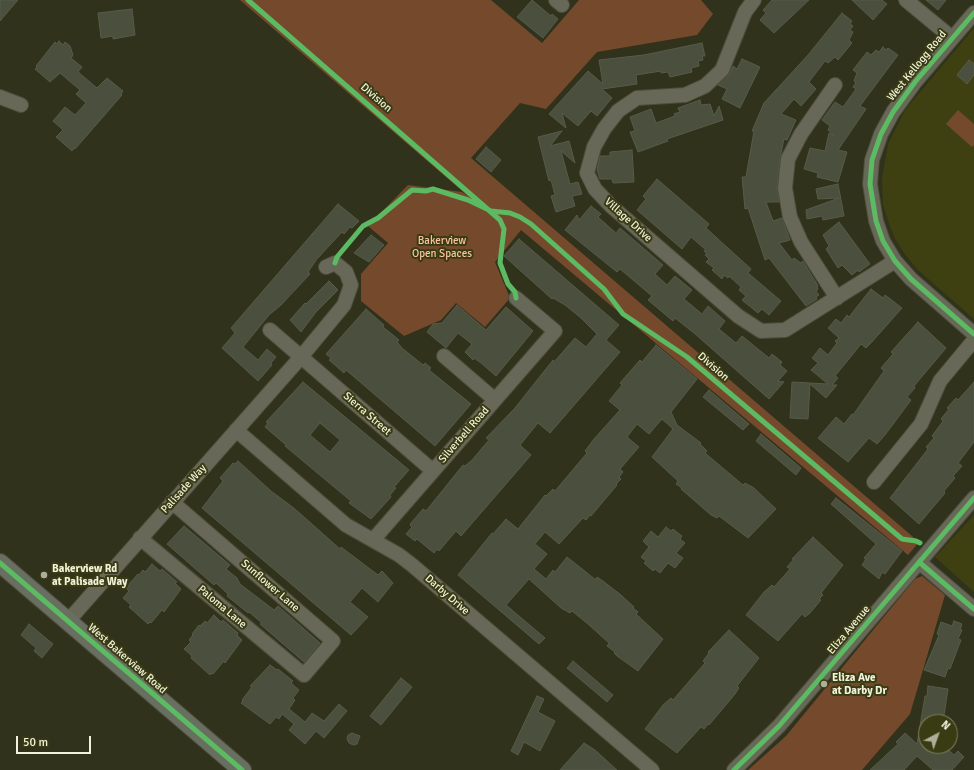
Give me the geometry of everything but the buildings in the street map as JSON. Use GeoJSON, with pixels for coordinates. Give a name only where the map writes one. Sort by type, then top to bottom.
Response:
{"type":"FeatureCollection","features":[{"type":"Feature","properties":{"kind":"main road","name":"West Bakerview Road"},"geometry":{"type":"LineString","coordinates":[[0,563],[242,770]]}},
{"type":"Feature","properties":{"kind":"street","name":"Village Drive"},"geometry":{"type":"LineString","coordinates":[[754,0],[745,12],[722,70],[705,86],[685,95],[637,98],[618,111],[604,129],[594,147],[587,173],[595,189],[611,206],[738,316],[761,331],[785,330],[895,261]]}},
{"type":"Feature","properties":{"kind":"street"},"geometry":{"type":"LineString","coordinates":[[906,0],[952,38]]}},
{"type":"Feature","properties":{"kind":"street","name":"West Kellogg Road"},"geometry":{"type":"LineString","coordinates":[[974,13],[893,112],[881,134],[872,160],[870,184],[876,221],[883,241],[895,261],[911,279],[974,334]]}},
{"type":"Feature","properties":{"kind":"street"},"geometry":{"type":"LineString","coordinates":[[835,85],[801,134],[788,159],[785,188],[790,217],[802,242],[837,298]]}},
{"type":"Feature","properties":{"kind":"street"},"geometry":{"type":"LineString","coordinates":[[0,97],[21,105]]}},
{"type":"Feature","properties":{"kind":"street","name":"Palisade Way"},"geometry":{"type":"LineString","coordinates":[[68,621],[344,305],[351,285],[346,272],[335,263],[326,267]]}},
{"type":"Feature","properties":{"kind":"street","name":"Silverbell Road"},"geometry":{"type":"LineString","coordinates":[[373,540],[494,399],[555,331],[516,298]]}},
{"type":"Feature","properties":{"kind":"street"},"geometry":{"type":"LineString","coordinates":[[270,330],[300,357]]}},
{"type":"Feature","properties":{"kind":"street"},"geometry":{"type":"LineString","coordinates":[[874,482],[921,424],[940,381],[974,340]]}},
{"type":"Feature","properties":{"kind":"street"},"geometry":{"type":"LineString","coordinates":[[444,356],[494,399]]}},
{"type":"Feature","properties":{"kind":"street","name":"Sierra Street"},"geometry":{"type":"LineString","coordinates":[[300,357],[433,471]]}},
{"type":"Feature","properties":{"kind":"street","name":"Darby Drive"},"geometry":{"type":"LineString","coordinates":[[236,430],[346,524],[399,555],[412,565],[652,770]]}},
{"type":"Feature","properties":{"kind":"street","name":"Eliza Avenue"},"geometry":{"type":"LineString","coordinates":[[734,770],[779,726],[974,498]]}},
{"type":"Feature","properties":{"kind":"street","name":"Sunflower Lane"},"geometry":{"type":"LineString","coordinates":[[172,502],[333,641],[304,675]]}},
{"type":"Feature","properties":{"kind":"street","name":"Paloma Lane"},"geometry":{"type":"LineString","coordinates":[[140,538],[304,675]]}},
{"type":"Feature","properties":{"kind":"street"},"geometry":{"type":"LineString","coordinates":[[919,562],[974,609]]}},
{"type":"Feature","properties":{"kind":"shaded area"},"geometry":{"type":"Polygon","coordinates":[[[974,28],[974,319],[918,270],[906,256],[895,239],[888,221],[883,204],[882,179],[888,144],[905,110],[974,28]]]}},
{"type":"Feature","properties":{"kind":"shaded area"},"geometry":{"type":"Polygon","coordinates":[[[974,515],[974,592],[935,557],[974,515]]]}},
{"type":"Feature","properties":{"kind":"green space","name":"Bakerview Open Spaces"},"geometry":{"type":"Polygon","coordinates":[[[240,0],[491,0],[542,43],[579,0],[701,0],[713,14],[697,35],[597,52],[546,109],[520,103],[471,158],[919,542],[908,555],[521,230],[495,262],[510,298],[485,327],[456,303],[441,320],[404,336],[361,301],[361,274],[388,243],[368,226],[408,185],[462,192],[468,196],[240,0]]]}},
{"type":"Feature","properties":{"kind":"green space"},"geometry":{"type":"Polygon","coordinates":[[[958,110],[974,124],[974,145],[972,147],[946,124],[958,110]]]}},
{"type":"Feature","properties":{"kind":"green space"},"geometry":{"type":"Polygon","coordinates":[[[922,576],[945,595],[910,714],[862,770],[748,770],[786,736],[915,579],[922,576]]]}},
{"type":"Feature","properties":{"kind":"cycle path","name":"Division"},"geometry":{"type":"LineString","coordinates":[[248,0],[500,220],[504,229],[500,263],[508,284],[515,292],[516,298]]}},
{"type":"Feature","properties":{"kind":"cycle path"},"geometry":{"type":"LineString","coordinates":[[974,13],[915,82],[893,112],[881,134],[872,160],[870,184],[876,221],[883,241],[895,261],[911,279],[974,334]]}},
{"type":"Feature","properties":{"kind":"cycle path","name":"Division"},"geometry":{"type":"LineString","coordinates":[[335,263],[337,257],[363,226],[378,218],[412,190],[426,191],[433,189],[468,200],[491,211],[510,213],[520,217],[531,224],[604,289],[623,314],[687,357],[902,539],[920,543]]}},
{"type":"Feature","properties":{"kind":"cycle path"},"geometry":{"type":"LineString","coordinates":[[734,770],[779,726],[974,498]]}},
{"type":"Feature","properties":{"kind":"cycle path"},"geometry":{"type":"LineString","coordinates":[[919,562],[974,609]]}},
{"type":"Feature","properties":{"kind":"cycle path"},"geometry":{"type":"LineString","coordinates":[[0,563],[242,770]]}},
{"type":"Feature","properties":{"kind":"place","name":"Bakerview Rd at Palisade Way"},"geometry":{"type":"Point","coordinates":[44,575]}},
{"type":"Feature","properties":{"kind":"place","name":"Eliza Ave at Darby Dr"},"geometry":{"type":"Point","coordinates":[824,684]}}]}
